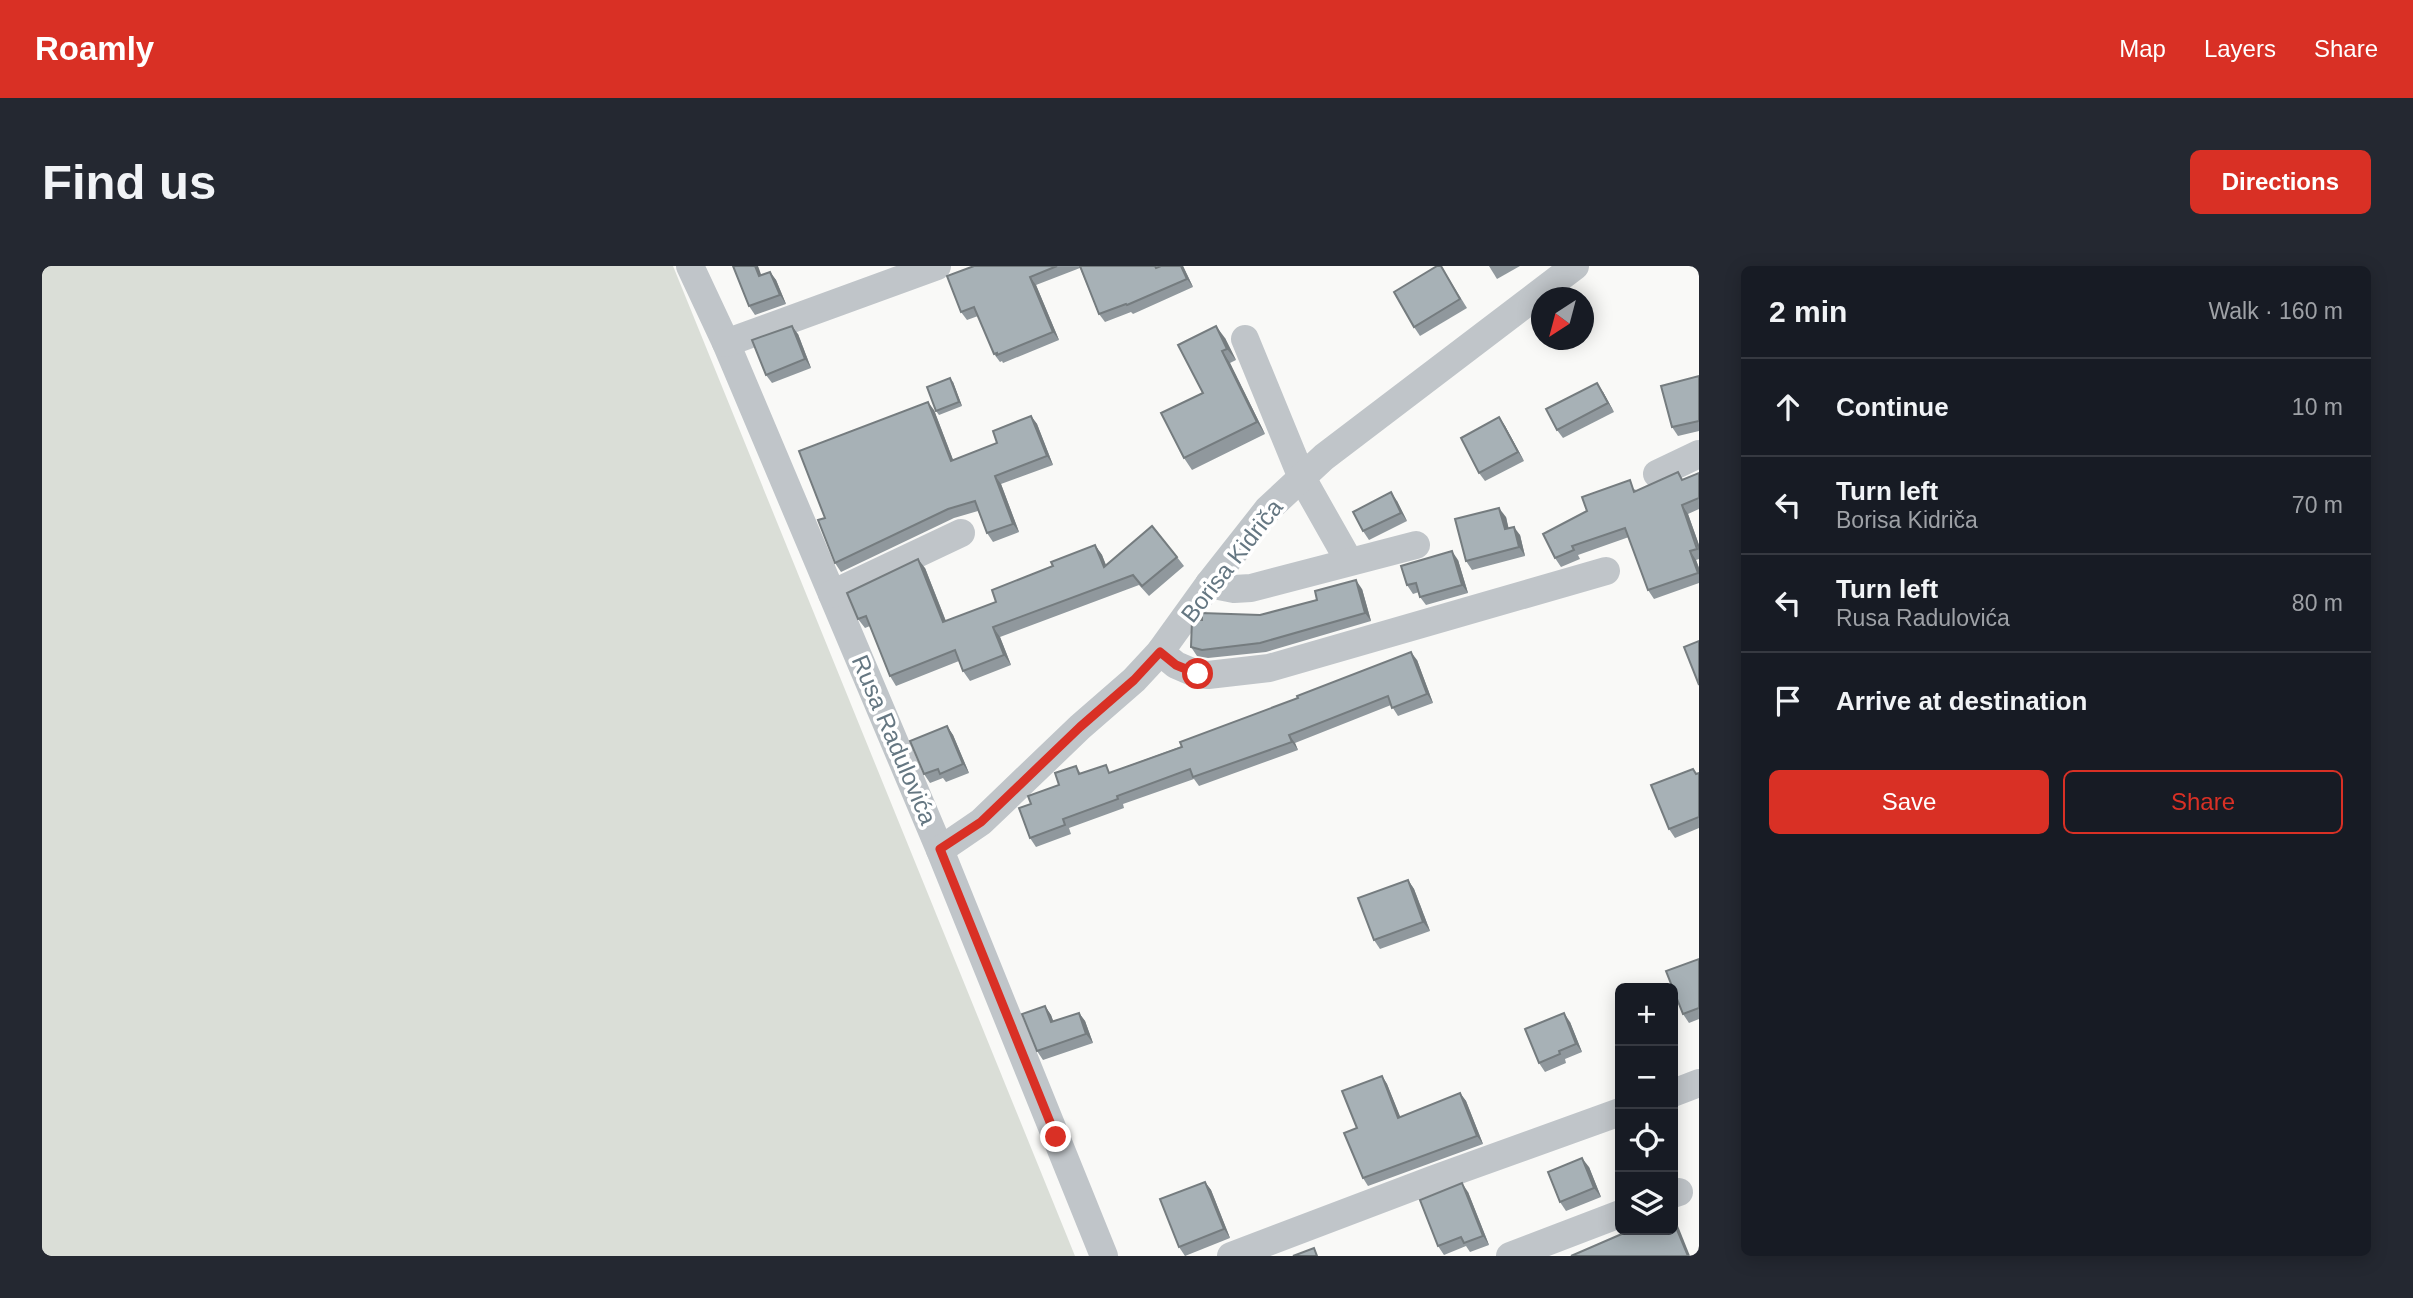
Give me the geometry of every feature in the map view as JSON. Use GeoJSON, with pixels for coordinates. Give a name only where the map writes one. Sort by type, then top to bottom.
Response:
{"type":"FeatureCollection","features":[{"type":"Feature","properties":{"kind":"street","name":"Rusa Radulovića"},"geometry":{"type":"LineString","coordinates":[[690,266],[726,343],[940,849],[1104,1256]]}},
{"type":"Feature","properties":{"kind":"street"},"geometry":{"type":"LineString","coordinates":[[726,343],[937,266]]}},
{"type":"Feature","properties":{"kind":"street","name":"Borisa Kidriča"},"geometry":{"type":"LineString","coordinates":[[940,849],[981,822],[1080,727],[1134,680],[1160,652],[1268,509],[1335,449],[1575,266]]}},
{"type":"Feature","properties":{"kind":"street"},"geometry":{"type":"LineString","coordinates":[[1245,339],[1302,478],[1349,561]]}},
{"type":"Feature","properties":{"kind":"street"},"geometry":{"type":"LineString","coordinates":[[1657,474],[1699,454]]}},
{"type":"Feature","properties":{"kind":"street"},"geometry":{"type":"LineString","coordinates":[[832,594],[961,533]]}},
{"type":"Feature","properties":{"kind":"street"},"geometry":{"type":"LineString","coordinates":[[1209,584],[1234,589],[1251,588],[1416,545]]}},
{"type":"Feature","properties":{"kind":"street"},"geometry":{"type":"LineString","coordinates":[[1160,652],[1176,665],[1208,676],[1269,668],[1606,571]]}},
{"type":"Feature","properties":{"kind":"street"},"geometry":{"type":"LineString","coordinates":[[1678,1091],[1699,1083]]}},
{"type":"Feature","properties":{"kind":"street"},"geometry":{"type":"LineString","coordinates":[[1231,1256],[1615,1114]]}},
{"type":"Feature","properties":{"kind":"street"},"geometry":{"type":"LineString","coordinates":[[1510,1256],[1615,1216]]}},
{"type":"Feature","properties":{"kind":"shaded area"},"geometry":{"type":"Polygon","coordinates":[[[42,266],[673,266],[1075,1256],[42,1256],[42,266]]]}},
{"type":"Feature","properties":{"kind":"building"},"geometry":{"type":"Polygon","coordinates":[[[733,266],[755,266],[759,276],[770,272],[780,295],[749,306],[733,266]]]}},
{"type":"Feature","properties":{"kind":"building"},"geometry":{"type":"Polygon","coordinates":[[[974,266],[1057,266],[1030,277],[1053,332],[994,354],[974,307],[961,312],[947,276],[974,266]]]}},
{"type":"Feature","properties":{"kind":"building"},"geometry":{"type":"Polygon","coordinates":[[[1080,266],[1181,266],[1187,279],[1099,314],[1080,266]]]}},
{"type":"Feature","properties":{"kind":"building"},"geometry":{"type":"Polygon","coordinates":[[[1441,266],[1460,299],[1414,327],[1394,292],[1441,266]]]}},
{"type":"Feature","properties":{"kind":"building"},"geometry":{"type":"Polygon","coordinates":[[[792,326],[805,359],[766,375],[752,340],[792,326]]]}},
{"type":"Feature","properties":{"kind":"building"},"geometry":{"type":"Polygon","coordinates":[[[1216,326],[1227,349],[1222,351],[1257,422],[1184,458],[1161,413],[1203,393],[1178,345],[1216,326]]]}},
{"type":"Feature","properties":{"kind":"building"},"geometry":{"type":"Polygon","coordinates":[[[1699,376],[1699,421],[1672,427],[1661,386],[1699,376]]]}},
{"type":"Feature","properties":{"kind":"building"},"geometry":{"type":"Polygon","coordinates":[[[950,378],[959,402],[936,411],[927,387],[950,378]]]}},
{"type":"Feature","properties":{"kind":"building"},"geometry":{"type":"Polygon","coordinates":[[[1597,383],[1608,403],[1557,430],[1546,409],[1597,383]]]}},
{"type":"Feature","properties":{"kind":"building"},"geometry":{"type":"Polygon","coordinates":[[[928,402],[951,461],[997,443],[993,431],[1031,416],[1047,456],[995,476],[1013,524],[987,533],[975,501],[948,509],[835,563],[818,520],[825,518],[799,451],[928,402]]]}},
{"type":"Feature","properties":{"kind":"building"},"geometry":{"type":"Polygon","coordinates":[[[1499,417],[1518,452],[1479,473],[1461,438],[1499,417]]]}},
{"type":"Feature","properties":{"kind":"building"},"geometry":{"type":"Polygon","coordinates":[[[1678,472],[1682,480],[1699,473],[1699,498],[1682,505],[1697,549],[1690,551],[1698,573],[1648,590],[1625,528],[1572,546],[1574,550],[1555,558],[1543,534],[1587,511],[1582,497],[1630,480],[1634,492],[1678,472]]]}},
{"type":"Feature","properties":{"kind":"building"},"geometry":{"type":"Polygon","coordinates":[[[1391,492],[1401,513],[1363,531],[1353,512],[1391,492]]]}},
{"type":"Feature","properties":{"kind":"building"},"geometry":{"type":"Polygon","coordinates":[[[1499,508],[1505,529],[1514,527],[1519,547],[1466,561],[1455,519],[1499,508]]]}},
{"type":"Feature","properties":{"kind":"building"},"geometry":{"type":"Polygon","coordinates":[[[1152,526],[1177,557],[1142,586],[1133,575],[993,627],[1004,655],[963,671],[955,650],[890,676],[866,616],[858,619],[847,593],[918,559],[943,622],[996,602],[992,590],[1053,566],[1051,562],[1095,545],[1104,567],[1152,526]]]}},
{"type":"Feature","properties":{"kind":"building"},"geometry":{"type":"Polygon","coordinates":[[[1452,551],[1462,585],[1420,597],[1416,583],[1407,585],[1401,566],[1452,551]]]}},
{"type":"Feature","properties":{"kind":"building"},"geometry":{"type":"Polygon","coordinates":[[[1356,580],[1365,613],[1260,643],[1202,650],[1191,647],[1192,620],[1202,620],[1202,613],[1260,615],[1317,600],[1315,591],[1356,580]]]}},
{"type":"Feature","properties":{"kind":"building"},"geometry":{"type":"Polygon","coordinates":[[[1699,641],[1699,685],[1684,647],[1699,641]]]}},
{"type":"Feature","properties":{"kind":"building"},"geometry":{"type":"Polygon","coordinates":[[[1411,652],[1427,694],[1392,708],[1388,696],[1289,735],[1292,742],[1193,777],[1190,769],[1063,819],[1065,825],[1030,838],[1019,808],[1031,804],[1028,796],[1059,785],[1055,773],[1076,766],[1079,774],[1106,765],[1109,773],[1182,747],[1180,742],[1411,652]]]}},
{"type":"Feature","properties":{"kind":"building"},"geometry":{"type":"Polygon","coordinates":[[[947,726],[963,764],[940,774],[938,769],[924,774],[910,741],[947,726]]]}},
{"type":"Feature","properties":{"kind":"building"},"geometry":{"type":"Polygon","coordinates":[[[1693,769],[1696,774],[1699,773],[1699,817],[1669,829],[1651,785],[1693,769]]]}},
{"type":"Feature","properties":{"kind":"building"},"geometry":{"type":"Polygon","coordinates":[[[1408,880],[1423,922],[1374,940],[1358,898],[1408,880]]]}},
{"type":"Feature","properties":{"kind":"building"},"geometry":{"type":"Polygon","coordinates":[[[1699,959],[1699,1008],[1683,1014],[1678,1001],[1678,983],[1671,983],[1666,971],[1699,959]]]}},
{"type":"Feature","properties":{"kind":"building"},"geometry":{"type":"Polygon","coordinates":[[[1045,1006],[1051,1022],[1079,1013],[1086,1034],[1037,1051],[1022,1014],[1045,1006]]]}},
{"type":"Feature","properties":{"kind":"building"},"geometry":{"type":"Polygon","coordinates":[[[1564,1013],[1576,1044],[1539,1063],[1525,1029],[1564,1013]]]}},
{"type":"Feature","properties":{"kind":"building"},"geometry":{"type":"Polygon","coordinates":[[[1382,1076],[1398,1118],[1460,1093],[1477,1136],[1363,1178],[1344,1133],[1357,1128],[1342,1091],[1382,1076]]]}},
{"type":"Feature","properties":{"kind":"building"},"geometry":{"type":"Polygon","coordinates":[[[1582,1158],[1594,1188],[1560,1202],[1548,1172],[1582,1158]]]}},
{"type":"Feature","properties":{"kind":"building"},"geometry":{"type":"Polygon","coordinates":[[[1205,1182],[1224,1229],[1179,1247],[1160,1199],[1205,1182]]]}},
{"type":"Feature","properties":{"kind":"building"},"geometry":{"type":"Polygon","coordinates":[[[1462,1183],[1483,1236],[1464,1243],[1461,1237],[1438,1246],[1420,1200],[1462,1183]]]}},
{"type":"Feature","properties":{"kind":"building"},"geometry":{"type":"Polygon","coordinates":[[[1678,1232],[1688,1256],[1571,1256],[1619,1235],[1678,1235],[1678,1232]]]}},
{"type":"Feature","properties":{"kind":"building"},"geometry":{"type":"Polygon","coordinates":[[[1314,1248],[1317,1256],[1293,1256],[1314,1248]]]}},
{"type":"Feature","properties":{"kind":"route"},"geometry":{"type":"LineString","coordinates":[[1056,1137],[940,849],[981,822],[1080,727],[1134,680],[1160,652],[1176,665],[1198,674]]}}]}
